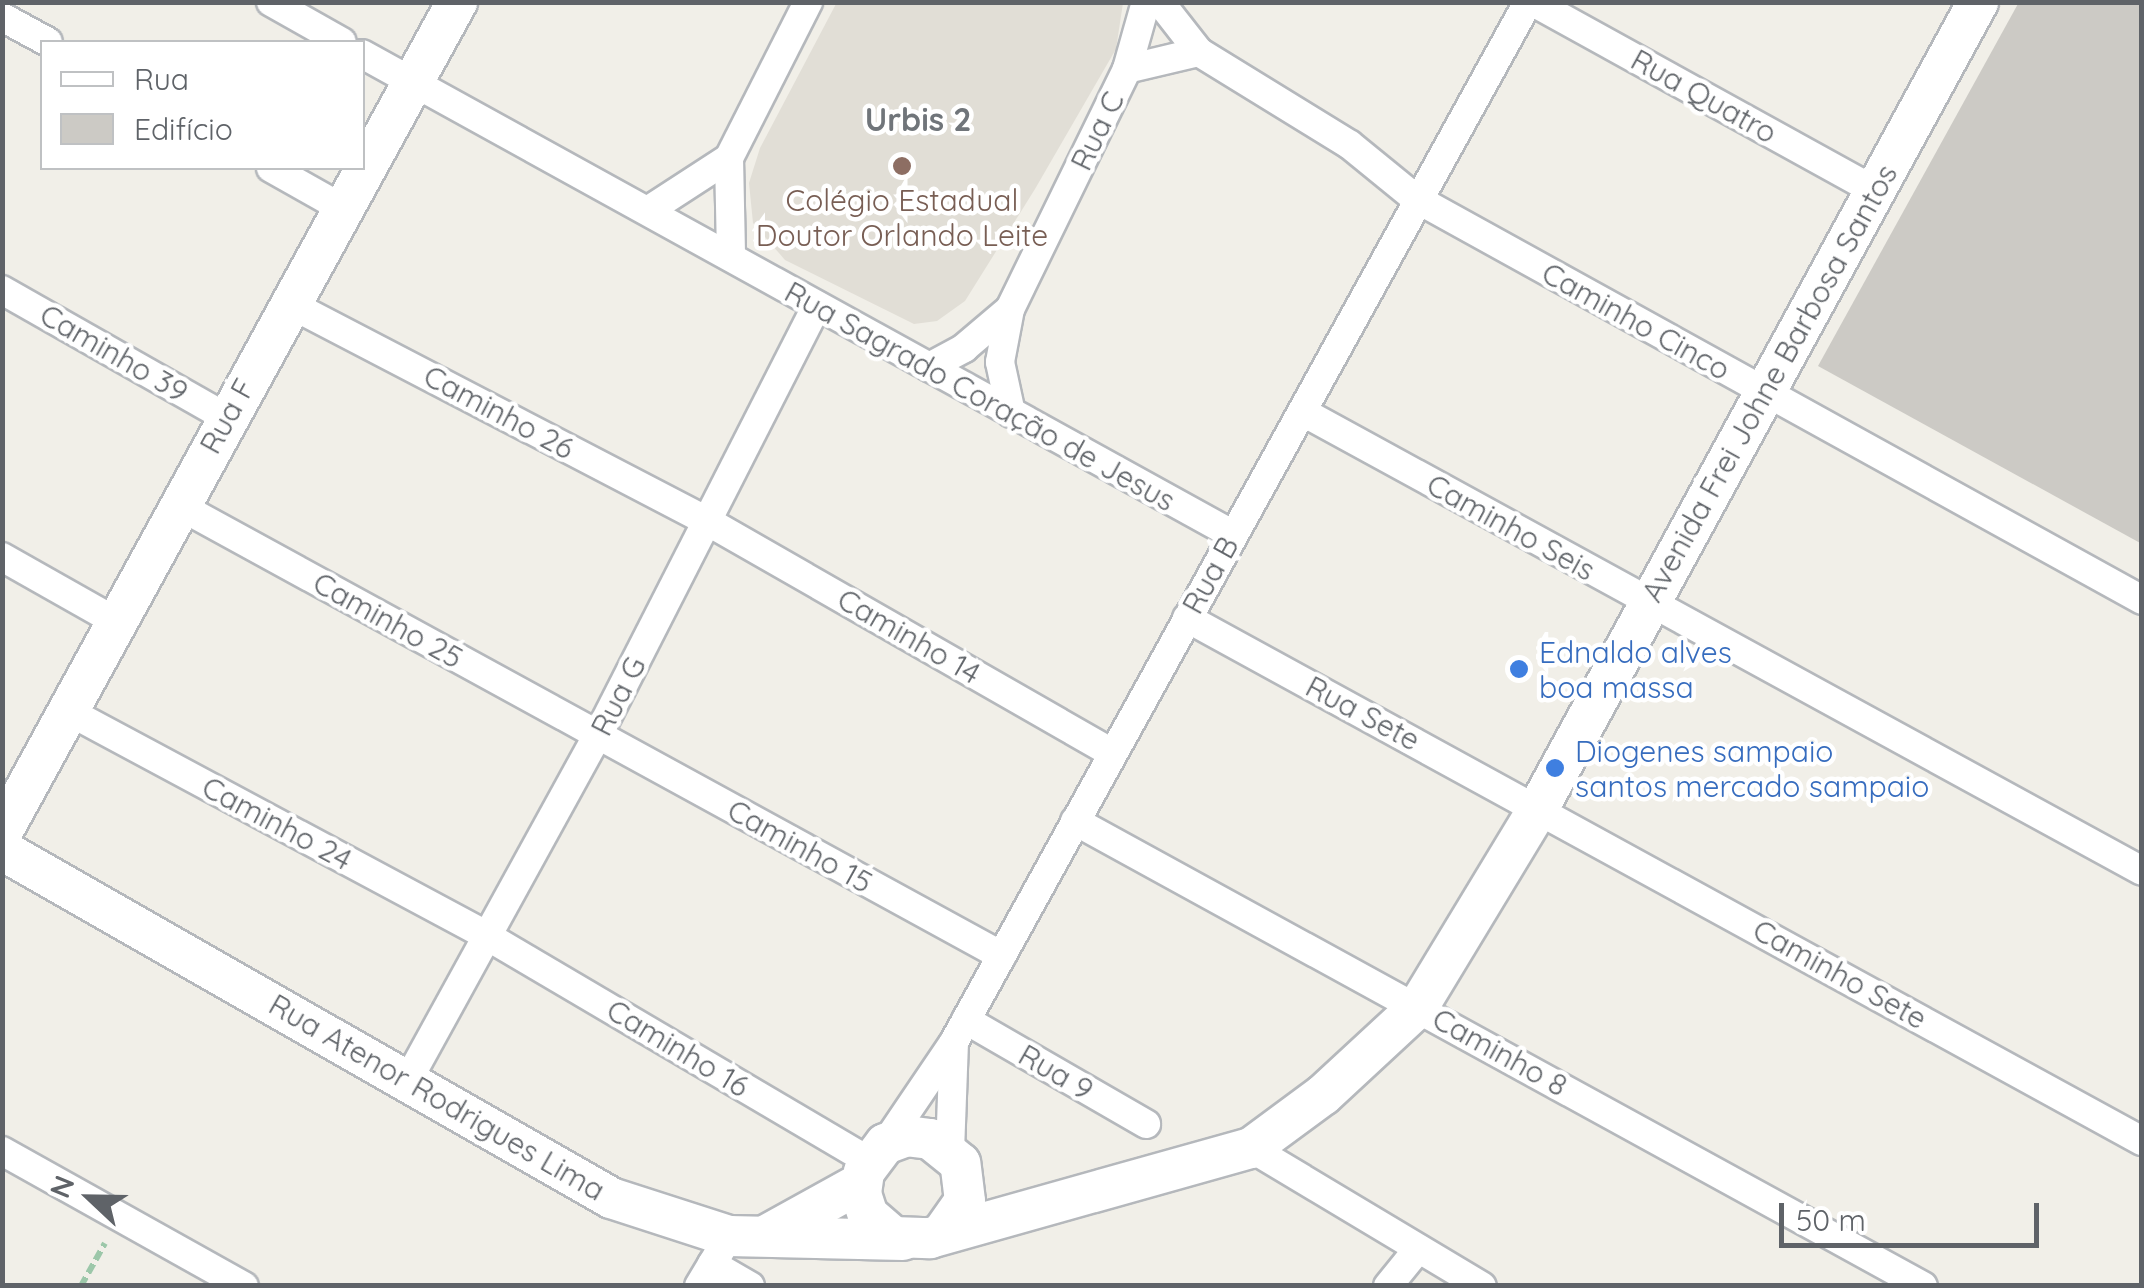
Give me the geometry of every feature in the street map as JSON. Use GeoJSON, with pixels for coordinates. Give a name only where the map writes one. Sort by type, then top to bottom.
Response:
{"type":"FeatureCollection","features":[{"type":"Feature","properties":{"kind":"street"},"geometry":{"type":"LineString","coordinates":[[271,2],[338,40]]}},
{"type":"Feature","properties":{"kind":"street","name":"Rua F"},"geometry":{"type":"LineString","coordinates":[[365,168],[457,2]]}},
{"type":"Feature","properties":{"kind":"street"},"geometry":{"type":"LineString","coordinates":[[730,256],[729,158],[808,2]]}},
{"type":"Feature","properties":{"kind":"street","name":"Rua C"},"geometry":{"type":"LineString","coordinates":[[1011,414],[1000,362],[1010,309],[1127,68],[1146,2]]}},
{"type":"Feature","properties":{"kind":"street","name":"Caminho Cinco"},"geometry":{"type":"LineString","coordinates":[[1160,2],[1198,52],[1350,145],[1415,198],[2142,600]]}},
{"type":"Feature","properties":{"kind":"street","name":"Rua B"},"geometry":{"type":"LineString","coordinates":[[725,1256],[872,1163],[960,1031],[1303,412],[1430,170],[1531,2]]}},
{"type":"Feature","properties":{"kind":"street","name":"Rua Quatro"},"geometry":{"type":"LineString","coordinates":[[1531,2],[1874,190]]}},
{"type":"Feature","properties":{"kind":"street","name":"Avenida Frei Johne Barbosa Santos"},"geometry":{"type":"LineString","coordinates":[[943,1232],[1251,1148],[1324,1094],[1418,1007],[1538,807],[1978,2]]}},
{"type":"Feature","properties":{"kind":"street"},"geometry":{"type":"LineString","coordinates":[[2,17],[44,40]]}},
{"type":"Feature","properties":{"kind":"street"},"geometry":{"type":"LineString","coordinates":[[1127,68],[1161,56],[1198,52]]}},
{"type":"Feature","properties":{"kind":"street","name":"Rua Sagrado Coração de Jesus"},"geometry":{"type":"LineString","coordinates":[[365,56],[1232,534]]}},
{"type":"Feature","properties":{"kind":"street","name":"Caminho Cinco"},"geometry":{"type":"LineString","coordinates":[[1350,145],[1430,170]]}},
{"type":"Feature","properties":{"kind":"street"},"geometry":{"type":"LineString","coordinates":[[649,210],[729,158]]}},
{"type":"Feature","properties":{"kind":"street"},"geometry":{"type":"LineString","coordinates":[[275,170],[342,208]]}},
{"type":"Feature","properties":{"kind":"street","name":"Rua F"},"geometry":{"type":"LineString","coordinates":[[2,832],[364,170]]}},
{"type":"Feature","properties":{"kind":"street","name":"Caminho 39"},"geometry":{"type":"LineString","coordinates":[[2,290],[226,417]]}},
{"type":"Feature","properties":{"kind":"street","name":"Caminho 26"},"geometry":{"type":"LineString","coordinates":[[290,304],[707,521]]}},
{"type":"Feature","properties":{"kind":"street","name":"Rua G"},"geometry":{"type":"LineString","coordinates":[[408,1080],[598,735],[818,306]]}},
{"type":"Feature","properties":{"kind":"street","name":"Rua C"},"geometry":{"type":"LineString","coordinates":[[930,366],[1010,309]]}},
{"type":"Feature","properties":{"kind":"street","name":"Caminho Seis"},"geometry":{"type":"LineString","coordinates":[[1303,412],[2142,871]]}},
{"type":"Feature","properties":{"kind":"street","name":"Caminho 25"},"geometry":{"type":"LineString","coordinates":[[178,505],[598,735]]}},
{"type":"Feature","properties":{"kind":"street","name":"Caminho 14"},"geometry":{"type":"LineString","coordinates":[[707,521],[1112,752]]}},
{"type":"Feature","properties":{"kind":"street"},"geometry":{"type":"LineString","coordinates":[[2,557],[115,621]]}},
{"type":"Feature","properties":{"kind":"street","name":"Rua Sete"},"geometry":{"type":"LineString","coordinates":[[1187,618],[1538,807]]}},
{"type":"Feature","properties":{"kind":"street","name":"Caminho 24"},"geometry":{"type":"LineString","coordinates":[[68,711],[487,936]]}},
{"type":"Feature","properties":{"kind":"street","name":"Caminho 15"},"geometry":{"type":"LineString","coordinates":[[598,735],[1002,956]]}},
{"type":"Feature","properties":{"kind":"street","name":"Caminho Sete"},"geometry":{"type":"LineString","coordinates":[[1538,807],[2142,1141]]}},
{"type":"Feature","properties":{"kind":"street","name":"Caminho 8"},"geometry":{"type":"LineString","coordinates":[[1075,821],[1923,1286]]}},
{"type":"Feature","properties":{"kind":"street","name":"Rua Atenor Rodrigues Lima"},"geometry":{"type":"LineString","coordinates":[[2,850],[611,1198],[725,1256],[903,1240]]}},
{"type":"Feature","properties":{"kind":"street","name":"Caminho 16"},"geometry":{"type":"LineString","coordinates":[[487,936],[872,1163]]}},
{"type":"Feature","properties":{"kind":"street"},"geometry":{"type":"LineString","coordinates":[[960,1031],[955,1157],[965,1201],[943,1232],[903,1240],[875,1225],[872,1163],[919,1136],[955,1157],[1002,1192],[1040,1206]]}},
{"type":"Feature","properties":{"kind":"street","name":"Rua 9"},"geometry":{"type":"LineString","coordinates":[[960,1031],[1146,1124]]}},
{"type":"Feature","properties":{"kind":"street"},"geometry":{"type":"LineString","coordinates":[[1251,1148],[1482,1286]]}},
{"type":"Feature","properties":{"kind":"street"},"geometry":{"type":"LineString","coordinates":[[2,1151],[244,1286]]}},
{"type":"Feature","properties":{"kind":"street"},"geometry":{"type":"LineString","coordinates":[[1388,1286],[1418,1249]]}},
{"type":"Feature","properties":{"kind":"street"},"geometry":{"type":"LineString","coordinates":[[725,1256],[750,1286]]}},
{"type":"Feature","properties":{"kind":"path"},"geometry":{"type":"LineString","coordinates":[[81,1286],[120,1216]]}},
{"type":"Feature","properties":{"kind":"shaded area","name":"Colégio Estadual Doutor Orlando Leite"},"geometry":{"type":"Polygon","coordinates":[[[837,2],[1123,3],[1116,49],[1035,189],[965,301],[937,321],[914,324],[785,260],[753,223],[749,183],[760,148],[837,2]]]}},
{"type":"Feature","properties":{"kind":"building"},"geometry":{"type":"Polygon","coordinates":[[[2019,2],[2142,2],[2142,544],[1818,366],[2019,2]]]}},
{"type":"Feature","properties":{"kind":"place","name":"Colégio Estadual Doutor Orlando Leite"},"geometry":{"type":"Point","coordinates":[902,166]}},
{"type":"Feature","properties":{"kind":"place","name":"Ednaldo alves boa massa"},"geometry":{"type":"Point","coordinates":[1519,669]}},
{"type":"Feature","properties":{"kind":"place","name":"Diogenes sampaio santos mercado sampaio"},"geometry":{"type":"Point","coordinates":[1555,768]}},
{"type":"Feature","properties":{"kind":"district","name":"Urbis 2"},"geometry":{"type":"Point","coordinates":[918,119]}}]}
